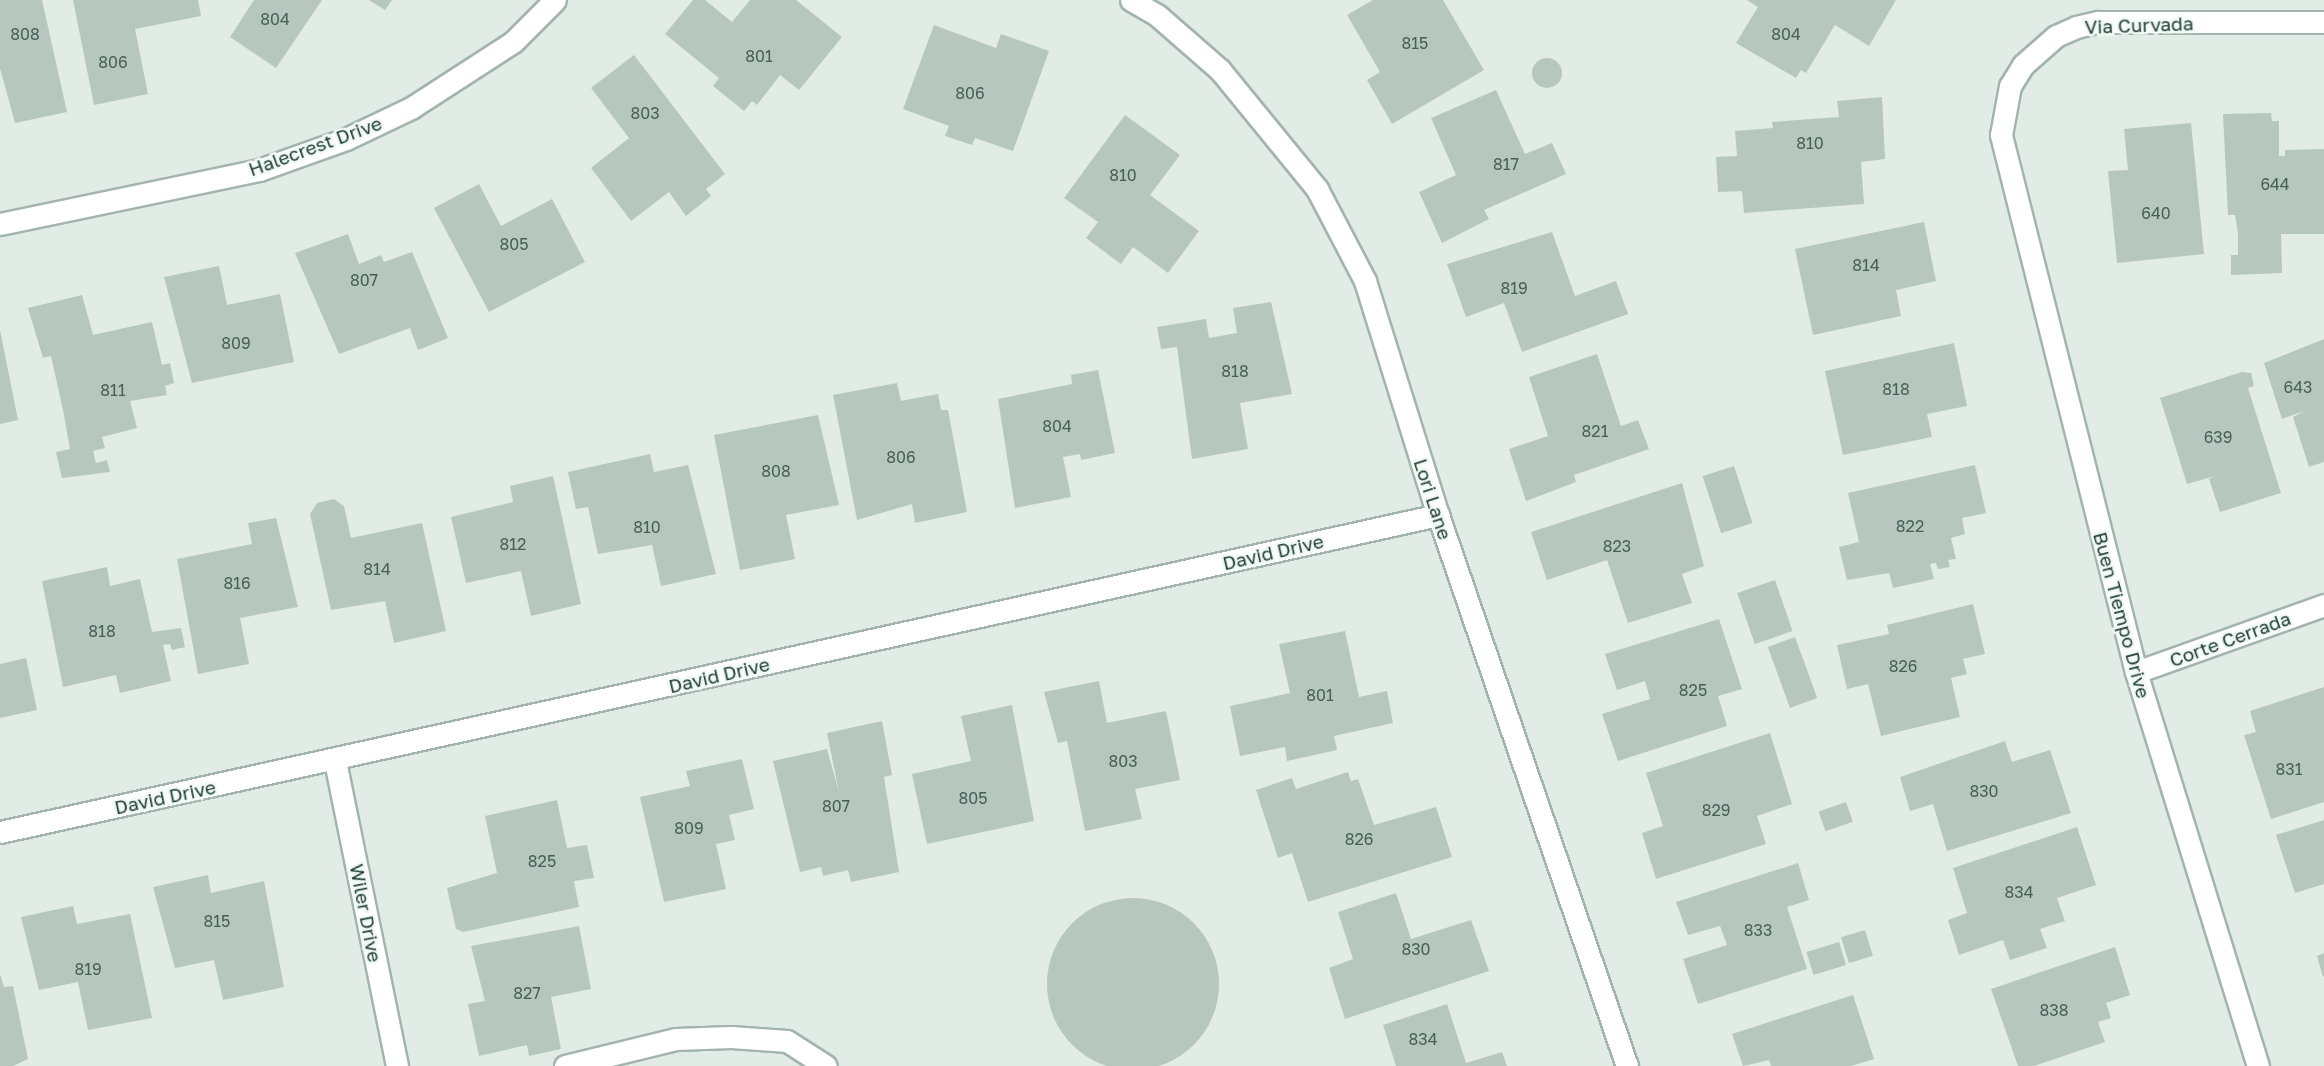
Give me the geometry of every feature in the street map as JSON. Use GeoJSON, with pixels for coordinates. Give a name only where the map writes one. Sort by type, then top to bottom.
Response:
{"type":"FeatureCollection","features":[{"type":"Feature","properties":{"kind":"street","name":"Halecrest Drive"},"geometry":{"type":"LineString","coordinates":[[0,224],[259,170],[345,139],[411,108],[513,42],[555,0]]}},
{"type":"Feature","properties":{"kind":"street","name":"Lori Lane"},"geometry":{"type":"LineString","coordinates":[[1131,0],[1157,15],[1220,69],[1317,189],[1365,281],[1437,515],[1627,1066]]}},
{"type":"Feature","properties":{"kind":"street","name":"Via Curvada"},"geometry":{"type":"LineString","coordinates":[[2005,159],[2001,135],[2010,86],[2038,49],[2076,27],[2098,22],[2324,22]]}},
{"type":"Feature","properties":{"kind":"street","name":"Buen Tiempo Drive"},"geometry":{"type":"LineString","coordinates":[[2005,159],[2136,673],[2258,1066]]}},
{"type":"Feature","properties":{"kind":"street","name":"David Drive"},"geometry":{"type":"LineString","coordinates":[[0,832],[335,761],[1437,515]]}},
{"type":"Feature","properties":{"kind":"street","name":"Corte Cerrada"},"geometry":{"type":"LineString","coordinates":[[2136,673],[2324,605]]}},
{"type":"Feature","properties":{"kind":"street","name":"Wiler Drive"},"geometry":{"type":"LineString","coordinates":[[335,761],[397,1066]]}},
{"type":"Feature","properties":{"kind":"street"},"geometry":{"type":"LineString","coordinates":[[565,1066],[676,1040],[732,1037],[787,1041],[826,1066]]}},
{"type":"Feature","properties":{"kind":"building"},"geometry":{"type":"Polygon","coordinates":[[[0,0],[42,0],[67,112],[15,123],[0,68],[0,0]]]}},
{"type":"Feature","properties":{"kind":"building"},"geometry":{"type":"Polygon","coordinates":[[[73,0],[198,0],[201,16],[135,29],[148,94],[94,105],[73,0]]]}},
{"type":"Feature","properties":{"kind":"building"},"geometry":{"type":"Polygon","coordinates":[[[254,0],[322,0],[276,68],[230,37],[254,0]]]}},
{"type":"Feature","properties":{"kind":"building"},"geometry":{"type":"Polygon","coordinates":[[[369,0],[392,0],[385,10],[369,0]]]}},
{"type":"Feature","properties":{"kind":"building"},"geometry":{"type":"Polygon","coordinates":[[[693,0],[705,0],[732,22],[750,0],[796,0],[842,37],[799,90],[780,75],[757,105],[752,101],[744,111],[713,86],[719,78],[665,34],[693,0]]]}},
{"type":"Feature","properties":{"kind":"building"},"geometry":{"type":"Polygon","coordinates":[[[1373,0],[1443,0],[1484,70],[1392,124],[1367,80],[1380,72],[1347,15],[1373,0]]]}},
{"type":"Feature","properties":{"kind":"building"},"geometry":{"type":"Polygon","coordinates":[[[1747,0],[1896,0],[1869,46],[1835,25],[1806,73],[1801,70],[1796,78],[1736,43],[1758,7],[1747,0]]]}},
{"type":"Feature","properties":{"kind":"building"},"geometry":{"type":"Polygon","coordinates":[[[934,25],[996,48],[1001,34],[1049,51],[1013,151],[975,138],[972,145],[945,136],[949,126],[903,109],[934,25]]]}},
{"type":"Feature","properties":{"kind":"building"},"geometry":{"type":"Polygon","coordinates":[[[634,55],[725,174],[706,189],[711,196],[686,216],[669,192],[631,221],[591,168],[629,138],[591,88],[634,55]]]}},
{"type":"Feature","properties":{"kind":"building"},"geometry":{"type":"Polygon","coordinates":[[[1547,58],[1557,63],[1562,73],[1557,83],[1547,88],[1537,83],[1532,73],[1537,63],[1547,58]]]}},
{"type":"Feature","properties":{"kind":"building"},"geometry":{"type":"Polygon","coordinates":[[[1496,90],[1525,154],[1552,143],[1566,174],[1484,210],[1489,219],[1442,243],[1419,192],[1456,175],[1431,118],[1496,90]]]}},
{"type":"Feature","properties":{"kind":"building"},"geometry":{"type":"Polygon","coordinates":[[[1882,97],[1885,159],[1861,162],[1864,204],[1744,213],[1742,191],[1718,192],[1716,157],[1737,156],[1735,131],[1773,128],[1772,122],[1839,117],[1837,101],[1882,97]]]}},
{"type":"Feature","properties":{"kind":"building"},"geometry":{"type":"Polygon","coordinates":[[[2271,113],[2272,121],[2279,121],[2279,156],[2285,156],[2285,150],[2324,149],[2324,234],[2281,234],[2282,273],[2231,275],[2231,255],[2238,255],[2238,234],[2235,215],[2228,215],[2223,114],[2271,113]]]}},
{"type":"Feature","properties":{"kind":"building"},"geometry":{"type":"Polygon","coordinates":[[[1125,115],[1180,155],[1150,195],[1199,231],[1168,273],[1133,247],[1121,264],[1086,238],[1098,222],[1064,198],[1125,115]]]}},
{"type":"Feature","properties":{"kind":"building"},"geometry":{"type":"Polygon","coordinates":[[[2191,123],[2204,254],[2117,263],[2108,171],[2128,170],[2124,129],[2191,123]]]}},
{"type":"Feature","properties":{"kind":"building"},"geometry":{"type":"Polygon","coordinates":[[[479,184],[501,226],[552,199],[585,262],[489,312],[434,208],[479,184]]]}},
{"type":"Feature","properties":{"kind":"building"},"geometry":{"type":"Polygon","coordinates":[[[1924,222],[1936,281],[1896,290],[1901,316],[1813,335],[1795,249],[1924,222]]]}},
{"type":"Feature","properties":{"kind":"building"},"geometry":{"type":"Polygon","coordinates":[[[1552,232],[1575,296],[1616,281],[1628,314],[1522,352],[1504,303],[1466,317],[1447,264],[1552,232]]]}},
{"type":"Feature","properties":{"kind":"building"},"geometry":{"type":"Polygon","coordinates":[[[348,234],[359,264],[381,255],[384,262],[412,252],[448,338],[418,350],[410,328],[339,354],[295,253],[348,234]]]}},
{"type":"Feature","properties":{"kind":"building"},"geometry":{"type":"Polygon","coordinates":[[[219,266],[227,305],[280,294],[294,362],[192,383],[164,277],[219,266]]]}},
{"type":"Feature","properties":{"kind":"building"},"geometry":{"type":"Polygon","coordinates":[[[82,295],[93,335],[152,322],[162,365],[170,363],[174,383],[165,386],[167,395],[130,401],[137,428],[102,437],[105,448],[93,451],[96,463],[107,460],[110,472],[62,478],[56,452],[70,449],[63,410],[51,356],[43,358],[28,308],[82,295]]]}},
{"type":"Feature","properties":{"kind":"building"},"geometry":{"type":"Polygon","coordinates":[[[1271,302],[1292,394],[1240,403],[1248,449],[1192,459],[1177,347],[1161,349],[1157,327],[1206,319],[1209,338],[1237,333],[1233,308],[1271,302]]]}},
{"type":"Feature","properties":{"kind":"building"},"geometry":{"type":"Polygon","coordinates":[[[0,330],[18,420],[0,424],[0,330]]]}},
{"type":"Feature","properties":{"kind":"building"},"geometry":{"type":"Polygon","coordinates":[[[2324,339],[2324,462],[2309,467],[2293,417],[2304,411],[2282,419],[2264,363],[2324,339]]]}},
{"type":"Feature","properties":{"kind":"building"},"geometry":{"type":"Polygon","coordinates":[[[1954,343],[1967,406],[1927,414],[1932,437],[1843,455],[1825,371],[1954,343]]]}},
{"type":"Feature","properties":{"kind":"building"},"geometry":{"type":"Polygon","coordinates":[[[1597,354],[1621,426],[1638,420],[1649,449],[1574,475],[1576,482],[1526,501],[1509,449],[1548,436],[1529,377],[1597,354]]]}},
{"type":"Feature","properties":{"kind":"building"},"geometry":{"type":"Polygon","coordinates":[[[1098,370],[1115,453],[1081,460],[1080,454],[1063,457],[1071,497],[1015,508],[998,399],[1072,384],[1071,375],[1098,370]]]}},
{"type":"Feature","properties":{"kind":"building"},"geometry":{"type":"Polygon","coordinates":[[[2242,372],[2251,373],[2254,386],[2248,388],[2281,493],[2220,512],[2209,479],[2215,476],[2187,484],[2160,398],[2242,372]]]}},
{"type":"Feature","properties":{"kind":"building"},"geometry":{"type":"Polygon","coordinates":[[[897,383],[901,401],[938,394],[941,410],[948,410],[967,512],[915,523],[912,504],[857,520],[833,395],[897,383]]]}},
{"type":"Feature","properties":{"kind":"building"},"geometry":{"type":"Polygon","coordinates":[[[818,415],[839,505],[786,515],[795,559],[740,570],[714,435],[818,415]]]}},
{"type":"Feature","properties":{"kind":"building"},"geometry":{"type":"Polygon","coordinates":[[[650,454],[654,472],[688,465],[716,574],[661,586],[652,545],[598,554],[588,507],[576,509],[568,472],[650,454]]]}},
{"type":"Feature","properties":{"kind":"building"},"geometry":{"type":"Polygon","coordinates":[[[1975,465],[1986,513],[1962,518],[1965,534],[1951,538],[1956,559],[1948,560],[1950,567],[1938,569],[1936,563],[1930,564],[1934,579],[1893,588],[1889,573],[1847,580],[1839,547],[1859,542],[1848,493],[1975,465]]]}},
{"type":"Feature","properties":{"kind":"building"},"geometry":{"type":"Polygon","coordinates":[[[1734,466],[1753,523],[1721,533],[1703,476],[1734,466]]]}},
{"type":"Feature","properties":{"kind":"building"},"geometry":{"type":"Polygon","coordinates":[[[553,476],[581,604],[531,616],[521,571],[466,583],[451,517],[513,502],[510,486],[553,476]]]}},
{"type":"Feature","properties":{"kind":"building"},"geometry":{"type":"Polygon","coordinates":[[[1682,483],[1704,566],[1682,574],[1692,603],[1628,623],[1607,560],[1547,580],[1531,532],[1682,483]]]}},
{"type":"Feature","properties":{"kind":"building"},"geometry":{"type":"Polygon","coordinates":[[[334,499],[344,506],[351,538],[422,523],[446,631],[394,643],[385,601],[331,610],[310,514],[317,503],[334,499]]]}},
{"type":"Feature","properties":{"kind":"building"},"geometry":{"type":"Polygon","coordinates":[[[276,518],[298,607],[240,618],[249,664],[198,674],[177,559],[252,544],[248,523],[276,518]]]}},
{"type":"Feature","properties":{"kind":"building"},"geometry":{"type":"Polygon","coordinates":[[[107,567],[110,586],[140,579],[152,632],[181,628],[185,647],[172,650],[170,644],[163,645],[171,681],[120,693],[116,675],[63,687],[42,581],[107,567]]]}},
{"type":"Feature","properties":{"kind":"building"},"geometry":{"type":"Polygon","coordinates":[[[1775,580],[1793,631],[1755,644],[1737,593],[1775,580]]]}},
{"type":"Feature","properties":{"kind":"building"},"geometry":{"type":"Polygon","coordinates":[[[1973,604],[1985,654],[1963,659],[1967,674],[1951,678],[1960,717],[1881,736],[1868,684],[1847,689],[1837,645],[1889,634],[1887,625],[1973,604]]]}},
{"type":"Feature","properties":{"kind":"building"},"geometry":{"type":"Polygon","coordinates":[[[1719,619],[1742,689],[1718,696],[1727,726],[1618,761],[1602,714],[1650,699],[1645,681],[1617,690],[1605,654],[1719,619]]]}},
{"type":"Feature","properties":{"kind":"building"},"geometry":{"type":"Polygon","coordinates":[[[1345,631],[1359,697],[1387,691],[1393,723],[1334,736],[1337,750],[1287,761],[1285,747],[1240,756],[1230,706],[1290,693],[1279,644],[1345,631]]]}},
{"type":"Feature","properties":{"kind":"building"},"geometry":{"type":"Polygon","coordinates":[[[1795,637],[1817,698],[1790,708],[1768,647],[1795,637]]]}},
{"type":"Feature","properties":{"kind":"building"},"geometry":{"type":"Polygon","coordinates":[[[26,658],[37,710],[0,718],[0,664],[26,658]]]}},
{"type":"Feature","properties":{"kind":"building"},"geometry":{"type":"Polygon","coordinates":[[[1099,681],[1107,723],[1166,711],[1180,780],[1135,789],[1142,819],[1085,831],[1067,741],[1058,743],[1044,692],[1099,681]]]}},
{"type":"Feature","properties":{"kind":"building"},"geometry":{"type":"Polygon","coordinates":[[[2324,687],[2324,802],[2271,819],[2244,735],[2256,732],[2250,711],[2324,687]]]}},
{"type":"Feature","properties":{"kind":"building"},"geometry":{"type":"Polygon","coordinates":[[[1012,705],[1034,821],[927,844],[912,774],[971,761],[961,716],[1012,705]]]}},
{"type":"Feature","properties":{"kind":"building"},"geometry":{"type":"Polygon","coordinates":[[[882,721],[892,775],[884,777],[899,872],[851,882],[848,870],[823,876],[821,867],[800,872],[773,761],[827,749],[839,792],[827,733],[882,721]]]}},
{"type":"Feature","properties":{"kind":"building"},"geometry":{"type":"Polygon","coordinates":[[[1770,733],[1792,804],[1757,816],[1766,844],[1656,879],[1642,833],[1663,826],[1646,773],[1770,733]]]}},
{"type":"Feature","properties":{"kind":"building"},"geometry":{"type":"Polygon","coordinates":[[[2005,741],[2012,762],[2050,750],[2071,813],[1947,851],[1933,804],[1910,811],[1900,777],[2005,741]]]}},
{"type":"Feature","properties":{"kind":"building"},"geometry":{"type":"Polygon","coordinates":[[[742,759],[754,809],[729,815],[735,840],[716,844],[726,889],[664,902],[640,797],[690,786],[686,771],[742,759]]]}},
{"type":"Feature","properties":{"kind":"building"},"geometry":{"type":"Polygon","coordinates":[[[1348,772],[1351,781],[1358,779],[1374,825],[1436,807],[1452,857],[1308,902],[1292,853],[1278,858],[1256,790],[1292,778],[1296,789],[1348,772]]]}},
{"type":"Feature","properties":{"kind":"building"},"geometry":{"type":"Polygon","coordinates":[[[557,800],[567,848],[587,845],[594,878],[574,881],[579,907],[463,932],[456,929],[447,888],[497,873],[485,816],[557,800]]]}},
{"type":"Feature","properties":{"kind":"building"},"geometry":{"type":"Polygon","coordinates":[[[1846,802],[1853,822],[1825,831],[1819,811],[1846,802]]]}},
{"type":"Feature","properties":{"kind":"building"},"geometry":{"type":"Polygon","coordinates":[[[2324,820],[2324,884],[2295,893],[2276,835],[2324,820]]]}},
{"type":"Feature","properties":{"kind":"building"},"geometry":{"type":"Polygon","coordinates":[[[2077,827],[2096,885],[2057,898],[2065,921],[2040,929],[2047,948],[2010,960],[2003,940],[1959,955],[1948,920],[1967,913],[1953,868],[2077,827]]]}},
{"type":"Feature","properties":{"kind":"building"},"geometry":{"type":"Polygon","coordinates":[[[1798,863],[1809,900],[1787,907],[1807,969],[1698,1004],[1683,959],[1727,945],[1720,926],[1688,935],[1676,902],[1798,863]]]}},
{"type":"Feature","properties":{"kind":"building"},"geometry":{"type":"Polygon","coordinates":[[[208,875],[211,893],[264,881],[284,987],[223,1000],[214,960],[175,968],[153,887],[208,875]]]}},
{"type":"Feature","properties":{"kind":"building"},"geometry":{"type":"Polygon","coordinates":[[[1396,893],[1411,939],[1471,920],[1489,971],[1345,1019],[1329,968],[1353,959],[1338,912],[1396,893]]]}},
{"type":"Feature","properties":{"kind":"building"},"geometry":{"type":"Polygon","coordinates":[[[1133,898],[1166,904],[1194,923],[1213,951],[1219,984],[1213,1017],[1194,1045],[1166,1064],[1133,1070],[1100,1064],[1072,1045],[1053,1017],[1047,984],[1053,951],[1072,923],[1100,904],[1133,898]]]}},
{"type":"Feature","properties":{"kind":"building"},"geometry":{"type":"Polygon","coordinates":[[[73,906],[77,924],[130,914],[152,1018],[88,1030],[78,982],[39,990],[21,917],[73,906]]]}},
{"type":"Feature","properties":{"kind":"building"},"geometry":{"type":"Polygon","coordinates":[[[579,926],[591,989],[551,997],[561,1049],[529,1056],[527,1045],[479,1056],[468,1004],[485,1001],[471,946],[579,926]]]}},
{"type":"Feature","properties":{"kind":"building"},"geometry":{"type":"Polygon","coordinates":[[[1865,930],[1873,956],[1849,963],[1841,937],[1865,930]]]}},
{"type":"Feature","properties":{"kind":"building"},"geometry":{"type":"Polygon","coordinates":[[[1839,942],[1846,965],[1814,975],[1806,952],[1839,942]]]}},
{"type":"Feature","properties":{"kind":"building"},"geometry":{"type":"Polygon","coordinates":[[[2115,947],[2130,995],[2106,1003],[2111,1018],[2098,1022],[2105,1042],[2034,1066],[2018,1066],[1991,989],[2115,947]]]}},
{"type":"Feature","properties":{"kind":"building"},"geometry":{"type":"Polygon","coordinates":[[[2324,953],[2324,976],[2323,977],[2317,956],[2324,953]]]}},
{"type":"Feature","properties":{"kind":"building"},"geometry":{"type":"Polygon","coordinates":[[[0,974],[4,987],[13,986],[28,1059],[13,1066],[0,1066],[0,974]]]}},
{"type":"Feature","properties":{"kind":"building"},"geometry":{"type":"Polygon","coordinates":[[[1853,995],[1874,1059],[1851,1066],[1771,1066],[1769,1060],[1743,1066],[1732,1034],[1853,995]]]}},
{"type":"Feature","properties":{"kind":"building"},"geometry":{"type":"Polygon","coordinates":[[[1447,1004],[1466,1063],[1502,1052],[1507,1066],[1396,1066],[1383,1025],[1447,1004]]]}}]}
